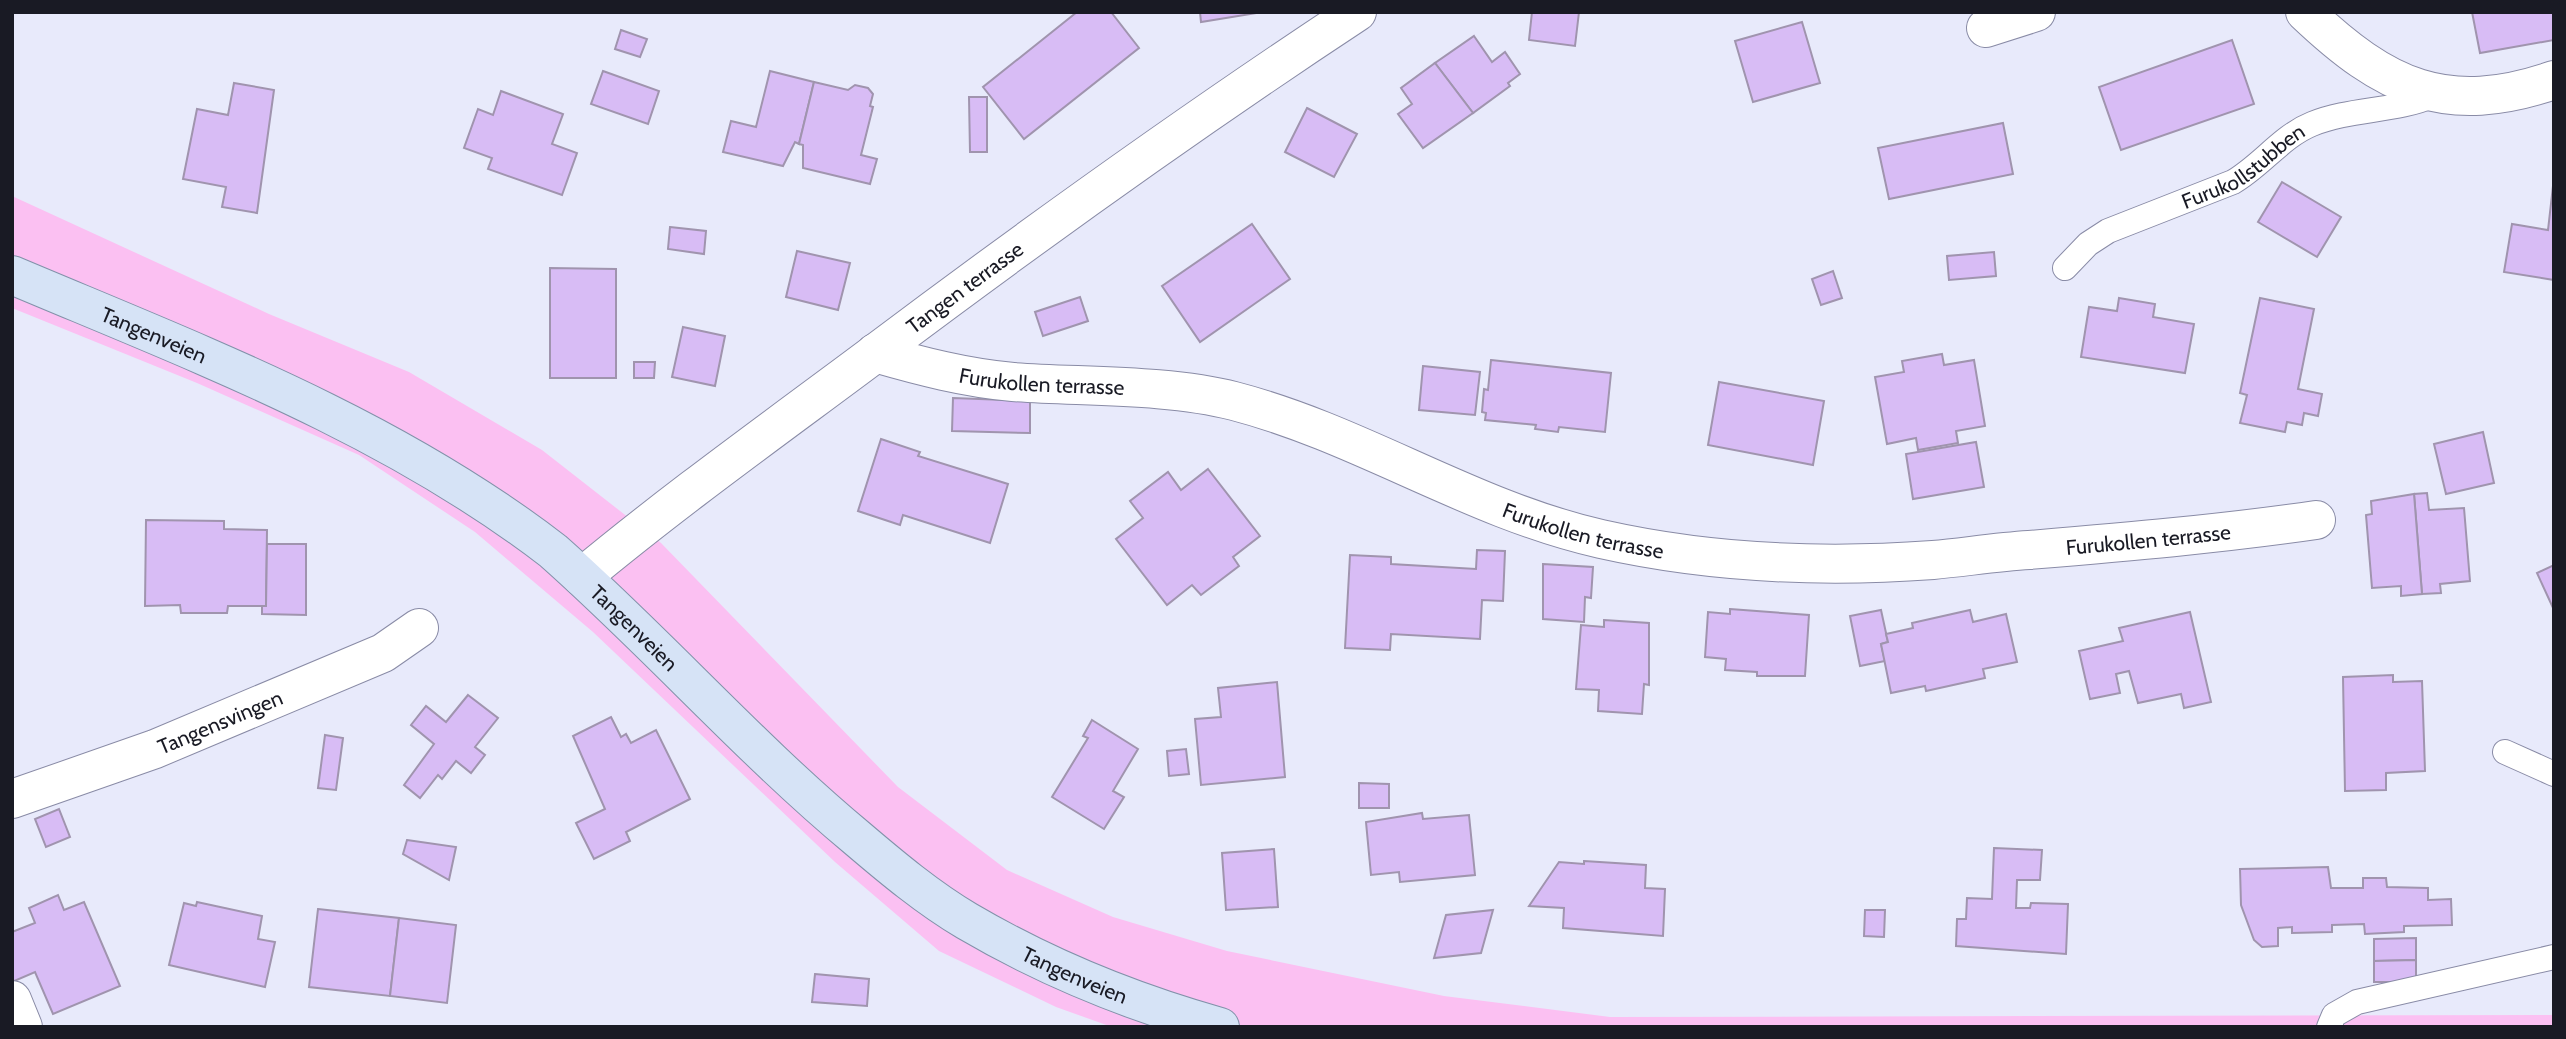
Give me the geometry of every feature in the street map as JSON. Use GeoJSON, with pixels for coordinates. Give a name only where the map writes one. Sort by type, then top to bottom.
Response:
{"type":"FeatureCollection","features":[{"type":"Feature","properties":{"kind":"main road","name":"Tangenveien"},"geometry":{"type":"LineString","coordinates":[[12,275],[350,422],[420,461],[513,520],[582,577],[814,802],[890,866],[965,920],[1031,956],[1099,988],[1220,1027]]}},
{"type":"Feature","properties":{"kind":"street","name":"Tangen terrasse"},"geometry":{"type":"LineString","coordinates":[[582,577],[745,447],[990,267],[1246,85],[1357,12]]}},
{"type":"Feature","properties":{"kind":"street"},"geometry":{"type":"LineString","coordinates":[[1986,28],[2036,12]]}},
{"type":"Feature","properties":{"kind":"street","name":"Furukollstubben"},"geometry":{"type":"LineString","coordinates":[[2305,12],[2354,53],[2409,87],[2434,95],[2494,96],[2554,80]]}},
{"type":"Feature","properties":{"kind":"street","name":"Furukollen terrasse"},"geometry":{"type":"LineString","coordinates":[[875,353],[958,374],[1009,382],[1125,388],[1234,401],[1318,429],[1512,512],[1599,539],[1693,556],[1788,562],[1932,560],[2225,534],[2316,520]]}},
{"type":"Feature","properties":{"kind":"street","name":"Tangensvingen"},"geometry":{"type":"LineString","coordinates":[[12,799],[155,749],[383,653],[419,628]]}},
{"type":"Feature","properties":{"kind":"street"},"geometry":{"type":"LineString","coordinates":[[12,999],[23,1027]]}},
{"type":"Feature","properties":{"kind":"lane","name":"Furukollstubben"},"geometry":{"type":"LineString","coordinates":[[2065,268],[2088,244],[2108,231],[2233,182],[2250,172],[2290,137],[2311,124],[2351,113],[2421,101],[2434,95]]}},
{"type":"Feature","properties":{"kind":"lane"},"geometry":{"type":"LineString","coordinates":[[2505,752],[2554,774]]}},
{"type":"Feature","properties":{"kind":"lane"},"geometry":{"type":"LineString","coordinates":[[2329,1027],[2334,1015],[2357,1002],[2554,957]]}},
{"type":"Feature","properties":{"kind":"shaded area"},"geometry":{"type":"Polygon","coordinates":[[[12,196],[269,314],[409,372],[542,450],[661,543],[898,787],[1007,870],[1113,917],[1227,951],[1444,996],[1610,1017],[2554,1015],[2554,1027],[1112,1027],[1056,1007],[939,951],[835,862],[593,632],[475,532],[359,455],[197,383],[12,308],[12,196]]]}},
{"type":"Feature","properties":{"kind":"building"},"geometry":{"type":"Polygon","coordinates":[[[1077,12],[1111,12],[1139,48],[1024,139],[983,87],[1077,12]]]}},
{"type":"Feature","properties":{"kind":"building"},"geometry":{"type":"Polygon","coordinates":[[[1200,12],[1257,12],[1257,13],[1201,22],[1200,12]]]}},
{"type":"Feature","properties":{"kind":"building"},"geometry":{"type":"Polygon","coordinates":[[[1532,12],[1579,12],[1575,46],[1529,40],[1532,12]]]}},
{"type":"Feature","properties":{"kind":"building"},"geometry":{"type":"Polygon","coordinates":[[[2472,12],[2554,12],[2554,40],[2480,53],[2472,12]]]}},
{"type":"Feature","properties":{"kind":"building"},"geometry":{"type":"Polygon","coordinates":[[[1802,22],[1820,83],[1753,102],[1735,41],[1802,22]]]}},
{"type":"Feature","properties":{"kind":"building"},"geometry":{"type":"Polygon","coordinates":[[[621,30],[647,39],[640,57],[615,49],[621,30]]]}},
{"type":"Feature","properties":{"kind":"building"},"geometry":{"type":"Polygon","coordinates":[[[1474,36],[1492,62],[1505,52],[1520,74],[1508,83],[1510,86],[1473,113],[1435,63],[1474,36]]]}},
{"type":"Feature","properties":{"kind":"building"},"geometry":{"type":"Polygon","coordinates":[[[2232,40],[2254,104],[2121,150],[2099,87],[2232,40]]]}},
{"type":"Feature","properties":{"kind":"building"},"geometry":{"type":"Polygon","coordinates":[[[1435,63],[1473,113],[1423,148],[1398,114],[1412,104],[1401,88],[1435,63]]]}},
{"type":"Feature","properties":{"kind":"building"},"geometry":{"type":"Polygon","coordinates":[[[603,71],[659,91],[648,124],[591,104],[603,71]]]}},
{"type":"Feature","properties":{"kind":"building"},"geometry":{"type":"Polygon","coordinates":[[[770,71],[814,82],[799,144],[795,142],[783,166],[723,152],[731,121],[756,127],[770,71]]]}},
{"type":"Feature","properties":{"kind":"building"},"geometry":{"type":"Polygon","coordinates":[[[814,82],[848,90],[855,85],[868,88],[873,94],[870,106],[873,107],[861,155],[877,159],[870,184],[803,168],[803,145],[799,144],[814,82]]]}},
{"type":"Feature","properties":{"kind":"building"},"geometry":{"type":"Polygon","coordinates":[[[234,83],[274,90],[257,213],[222,207],[226,187],[183,179],[197,109],[228,115],[234,83]]]}},
{"type":"Feature","properties":{"kind":"building"},"geometry":{"type":"Polygon","coordinates":[[[501,91],[563,114],[552,144],[577,153],[562,195],[488,169],[492,158],[464,148],[478,109],[493,115],[501,91]]]}},
{"type":"Feature","properties":{"kind":"building"},"geometry":{"type":"Polygon","coordinates":[[[969,97],[987,97],[987,152],[970,152],[969,97]]]}},
{"type":"Feature","properties":{"kind":"building"},"geometry":{"type":"Polygon","coordinates":[[[1307,108],[1357,134],[1334,177],[1285,152],[1307,108]]]}},
{"type":"Feature","properties":{"kind":"building"},"geometry":{"type":"Polygon","coordinates":[[[2003,123],[2013,174],[1889,199],[1878,148],[2003,123]]]}},
{"type":"Feature","properties":{"kind":"building"},"geometry":{"type":"Polygon","coordinates":[[[2554,177],[2554,280],[2504,272],[2512,224],[2548,230],[2554,177]]]}},
{"type":"Feature","properties":{"kind":"building"},"geometry":{"type":"Polygon","coordinates":[[[2282,182],[2341,217],[2317,257],[2258,222],[2282,182]]]}},
{"type":"Feature","properties":{"kind":"building"},"geometry":{"type":"Polygon","coordinates":[[[1252,224],[1290,279],[1200,342],[1162,286],[1252,224]]]}},
{"type":"Feature","properties":{"kind":"building"},"geometry":{"type":"Polygon","coordinates":[[[670,227],[706,231],[704,254],[668,249],[670,227]]]}},
{"type":"Feature","properties":{"kind":"building"},"geometry":{"type":"Polygon","coordinates":[[[797,251],[850,263],[838,310],[786,297],[797,251]]]}},
{"type":"Feature","properties":{"kind":"building"},"geometry":{"type":"Polygon","coordinates":[[[1994,252],[1996,276],[1949,280],[1947,256],[1994,252]]]}},
{"type":"Feature","properties":{"kind":"building"},"geometry":{"type":"Polygon","coordinates":[[[550,268],[616,269],[616,378],[550,378],[550,268]]]}},
{"type":"Feature","properties":{"kind":"building"},"geometry":{"type":"Polygon","coordinates":[[[1833,271],[1842,298],[1821,305],[1812,279],[1833,271]]]}},
{"type":"Feature","properties":{"kind":"building"},"geometry":{"type":"Polygon","coordinates":[[[1080,297],[1088,321],[1043,336],[1035,312],[1080,297]]]}},
{"type":"Feature","properties":{"kind":"building"},"geometry":{"type":"Polygon","coordinates":[[[2119,298],[2155,304],[2153,317],[2194,324],[2185,373],[2081,357],[2089,307],[2117,311],[2119,298]]]}},
{"type":"Feature","properties":{"kind":"building"},"geometry":{"type":"Polygon","coordinates":[[[2260,298],[2314,309],[2298,389],[2322,394],[2318,416],[2304,413],[2302,425],[2287,422],[2285,432],[2240,423],[2247,395],[2240,393],[2260,298]]]}},
{"type":"Feature","properties":{"kind":"building"},"geometry":{"type":"Polygon","coordinates":[[[683,327],[725,336],[715,386],[672,377],[683,327]]]}},
{"type":"Feature","properties":{"kind":"building"},"geometry":{"type":"Polygon","coordinates":[[[1942,354],[1944,365],[1974,360],[1985,426],[1956,431],[1958,443],[1918,450],[1916,438],[1887,444],[1875,377],[1904,372],[1902,361],[1942,354]]]}},
{"type":"Feature","properties":{"kind":"building"},"geometry":{"type":"Polygon","coordinates":[[[1491,360],[1611,373],[1605,432],[1559,427],[1558,432],[1535,429],[1536,425],[1485,420],[1486,413],[1482,412],[1484,389],[1488,390],[1491,360]]]}},
{"type":"Feature","properties":{"kind":"building"},"geometry":{"type":"Polygon","coordinates":[[[634,362],[655,362],[654,378],[634,378],[634,362]]]}},
{"type":"Feature","properties":{"kind":"building"},"geometry":{"type":"Polygon","coordinates":[[[1423,366],[1480,372],[1475,415],[1419,410],[1423,366]]]}},
{"type":"Feature","properties":{"kind":"building"},"geometry":{"type":"Polygon","coordinates":[[[1719,382],[1824,401],[1813,465],[1708,445],[1719,382]]]}},
{"type":"Feature","properties":{"kind":"building"},"geometry":{"type":"Polygon","coordinates":[[[953,398],[1030,401],[1030,433],[952,431],[953,398]]]}},
{"type":"Feature","properties":{"kind":"building"},"geometry":{"type":"Polygon","coordinates":[[[2483,432],[2494,483],[2446,494],[2434,444],[2483,432]]]}},
{"type":"Feature","properties":{"kind":"building"},"geometry":{"type":"Polygon","coordinates":[[[881,439],[920,452],[918,456],[1008,484],[990,543],[903,515],[900,525],[858,511],[881,439]]]}},
{"type":"Feature","properties":{"kind":"building"},"geometry":{"type":"Polygon","coordinates":[[[1976,442],[1984,487],[1913,499],[1906,454],[1976,442]]]}},
{"type":"Feature","properties":{"kind":"building"},"geometry":{"type":"Polygon","coordinates":[[[1208,469],[1260,536],[1233,557],[1239,566],[1201,595],[1192,585],[1167,605],[1116,539],[1143,518],[1130,501],[1168,472],[1181,490],[1208,469]]]}},
{"type":"Feature","properties":{"kind":"building"},"geometry":{"type":"Polygon","coordinates":[[[2427,493],[2429,510],[2464,508],[2470,581],[2440,584],[2441,593],[2422,594],[2414,494],[2427,493]]]}},
{"type":"Feature","properties":{"kind":"building"},"geometry":{"type":"Polygon","coordinates":[[[2414,494],[2422,594],[2401,596],[2401,586],[2372,588],[2366,515],[2372,514],[2371,501],[2414,494]]]}},
{"type":"Feature","properties":{"kind":"building"},"geometry":{"type":"Polygon","coordinates":[[[146,520],[224,521],[224,529],[267,530],[266,606],[228,606],[227,613],[181,613],[180,605],[145,606],[146,520]]]}},
{"type":"Feature","properties":{"kind":"building"},"geometry":{"type":"Polygon","coordinates":[[[267,544],[306,544],[306,615],[262,614],[262,606],[266,606],[267,544]]]}},
{"type":"Feature","properties":{"kind":"building"},"geometry":{"type":"Polygon","coordinates":[[[1477,550],[1505,551],[1503,601],[1482,600],[1480,639],[1391,634],[1390,650],[1345,648],[1350,555],[1391,557],[1391,564],[1476,569],[1477,550]]]}},
{"type":"Feature","properties":{"kind":"building"},"geometry":{"type":"Polygon","coordinates":[[[1543,564],[1593,567],[1591,598],[1585,597],[1584,622],[1543,619],[1543,564]]]}},
{"type":"Feature","properties":{"kind":"building"},"geometry":{"type":"Polygon","coordinates":[[[2554,565],[2554,610],[2537,573],[2554,565]]]}},
{"type":"Feature","properties":{"kind":"building"},"geometry":{"type":"Polygon","coordinates":[[[1730,609],[1809,615],[1805,676],[1757,676],[1757,672],[1725,670],[1726,659],[1705,657],[1708,612],[1730,614],[1730,609]]]}},
{"type":"Feature","properties":{"kind":"building"},"geometry":{"type":"Polygon","coordinates":[[[1881,610],[1888,642],[1881,644],[1885,661],[1860,666],[1850,616],[1881,610]]]}},
{"type":"Feature","properties":{"kind":"building"},"geometry":{"type":"Polygon","coordinates":[[[1970,610],[1973,622],[2006,614],[2017,662],[1983,669],[1985,678],[1926,691],[1925,686],[1891,693],[1881,644],[1888,642],[1886,634],[1913,628],[1912,623],[1970,610]]]}},
{"type":"Feature","properties":{"kind":"building"},"geometry":{"type":"Polygon","coordinates":[[[2190,612],[2211,702],[2184,708],[2181,694],[2138,703],[2129,671],[2116,674],[2120,693],[2090,699],[2079,651],[2123,641],[2119,628],[2190,612]]]}},
{"type":"Feature","properties":{"kind":"building"},"geometry":{"type":"Polygon","coordinates":[[[1604,620],[1649,623],[1649,685],[1644,684],[1642,714],[1598,711],[1599,690],[1576,689],[1581,625],[1604,627],[1604,620]]]}},
{"type":"Feature","properties":{"kind":"building"},"geometry":{"type":"Polygon","coordinates":[[[2393,675],[2393,682],[2422,681],[2425,771],[2386,773],[2386,790],[2345,791],[2343,677],[2393,675]]]}},
{"type":"Feature","properties":{"kind":"building"},"geometry":{"type":"Polygon","coordinates":[[[1277,682],[1285,777],[1201,785],[1195,719],[1221,717],[1218,688],[1277,682]]]}},
{"type":"Feature","properties":{"kind":"building"},"geometry":{"type":"Polygon","coordinates":[[[468,695],[498,718],[475,747],[485,755],[471,773],[456,761],[442,779],[438,775],[420,798],[404,785],[434,744],[411,725],[426,706],[446,722],[468,695]]]}},
{"type":"Feature","properties":{"kind":"building"},"geometry":{"type":"Polygon","coordinates":[[[611,717],[621,737],[626,734],[631,743],[656,730],[690,799],[626,832],[630,841],[594,859],[576,823],[605,809],[573,736],[611,717]]]}},
{"type":"Feature","properties":{"kind":"building"},"geometry":{"type":"Polygon","coordinates":[[[1092,720],[1138,749],[1113,791],[1124,797],[1104,829],[1052,797],[1088,738],[1083,736],[1092,720]]]}},
{"type":"Feature","properties":{"kind":"building"},"geometry":{"type":"Polygon","coordinates":[[[325,735],[343,738],[336,790],[318,788],[325,735]]]}},
{"type":"Feature","properties":{"kind":"building"},"geometry":{"type":"Polygon","coordinates":[[[1186,749],[1189,774],[1169,776],[1167,751],[1186,749]]]}},
{"type":"Feature","properties":{"kind":"building"},"geometry":{"type":"Polygon","coordinates":[[[1359,783],[1389,784],[1389,808],[1359,808],[1359,783]]]}},
{"type":"Feature","properties":{"kind":"building"},"geometry":{"type":"Polygon","coordinates":[[[59,809],[70,837],[46,847],[35,819],[59,809]]]}},
{"type":"Feature","properties":{"kind":"building"},"geometry":{"type":"Polygon","coordinates":[[[1422,813],[1423,819],[1469,815],[1475,875],[1400,882],[1399,872],[1371,875],[1366,822],[1422,813]]]}},
{"type":"Feature","properties":{"kind":"building"},"geometry":{"type":"Polygon","coordinates":[[[407,840],[456,847],[449,880],[403,854],[407,840]]]}},
{"type":"Feature","properties":{"kind":"building"},"geometry":{"type":"Polygon","coordinates":[[[1994,848],[2042,850],[2040,880],[2017,880],[2016,908],[2030,908],[2031,903],[2068,904],[2066,954],[1956,946],[1957,919],[1966,919],[1967,898],[1992,899],[1994,848]]]}},
{"type":"Feature","properties":{"kind":"building"},"geometry":{"type":"Polygon","coordinates":[[[1274,849],[1278,907],[1226,910],[1222,853],[1274,849]]]}},
{"type":"Feature","properties":{"kind":"building"},"geometry":{"type":"Polygon","coordinates":[[[1584,861],[1646,865],[1645,888],[1665,889],[1663,936],[1563,928],[1564,908],[1529,906],[1559,862],[1584,864],[1584,861]]]}},
{"type":"Feature","properties":{"kind":"building"},"geometry":{"type":"Polygon","coordinates":[[[2328,867],[2331,888],[2363,888],[2363,878],[2386,878],[2387,887],[2428,888],[2428,900],[2451,899],[2452,925],[2404,926],[2404,932],[2365,934],[2364,924],[2332,925],[2332,932],[2292,933],[2292,927],[2278,928],[2278,946],[2262,947],[2254,940],[2241,905],[2240,869],[2328,867]]]}},
{"type":"Feature","properties":{"kind":"building"},"geometry":{"type":"Polygon","coordinates":[[[58,895],[64,910],[84,902],[120,986],[53,1014],[35,972],[12,982],[12,932],[35,923],[29,908],[58,895]]]}},
{"type":"Feature","properties":{"kind":"building"},"geometry":{"type":"Polygon","coordinates":[[[197,902],[262,916],[258,939],[275,942],[265,987],[169,965],[184,903],[196,906],[197,902]]]}},
{"type":"Feature","properties":{"kind":"building"},"geometry":{"type":"Polygon","coordinates":[[[318,909],[399,918],[390,996],[309,987],[318,909]]]}},
{"type":"Feature","properties":{"kind":"building"},"geometry":{"type":"Polygon","coordinates":[[[1493,910],[1481,953],[1434,958],[1446,915],[1493,910]]]}},
{"type":"Feature","properties":{"kind":"building"},"geometry":{"type":"Polygon","coordinates":[[[1865,910],[1885,910],[1884,937],[1864,936],[1865,910]]]}},
{"type":"Feature","properties":{"kind":"building"},"geometry":{"type":"Polygon","coordinates":[[[399,918],[456,925],[447,1003],[390,996],[399,918]]]}},
{"type":"Feature","properties":{"kind":"building"},"geometry":{"type":"Polygon","coordinates":[[[2416,938],[2416,960],[2374,961],[2374,939],[2416,938]]]}},
{"type":"Feature","properties":{"kind":"building"},"geometry":{"type":"Polygon","coordinates":[[[2416,960],[2416,982],[2374,982],[2374,961],[2416,960]]]}},
{"type":"Feature","properties":{"kind":"building"},"geometry":{"type":"Polygon","coordinates":[[[815,974],[869,979],[867,1006],[812,1002],[815,974]]]}}]}
